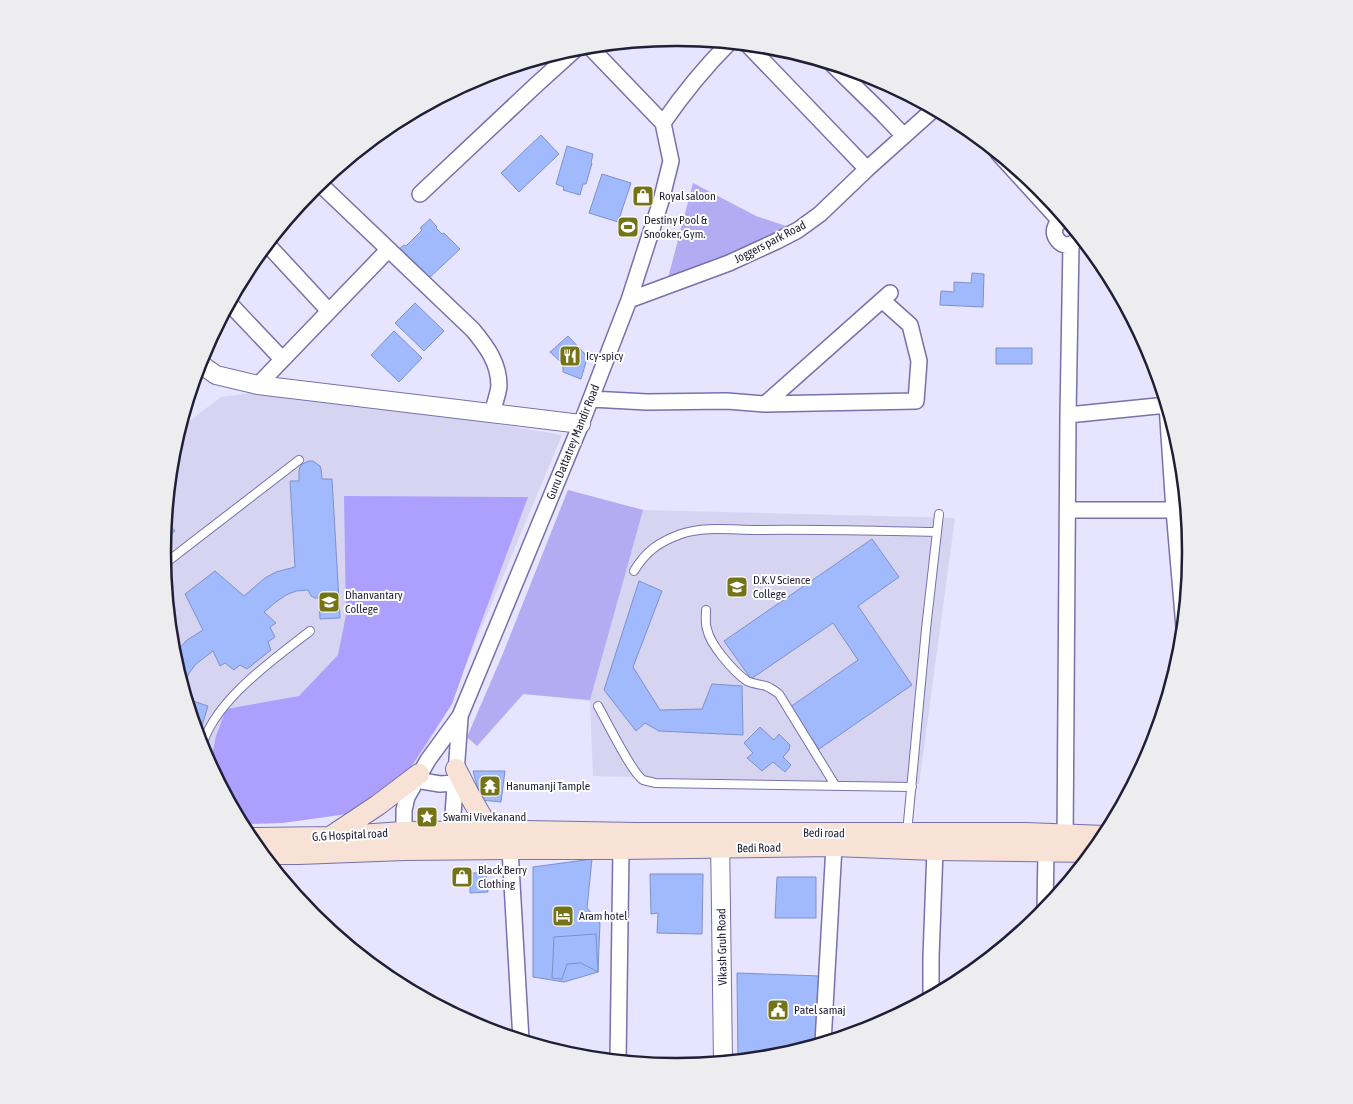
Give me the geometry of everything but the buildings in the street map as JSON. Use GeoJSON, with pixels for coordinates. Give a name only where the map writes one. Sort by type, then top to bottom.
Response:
{"type":"FeatureCollection","features":[{"type":"Feature","properties":{"kind":"main road"},"geometry":{"type":"LineString","coordinates":[[455,776],[471,798],[490,831]]}},
{"type":"Feature","properties":{"kind":"main road"},"geometry":{"type":"LineString","coordinates":[[330,837],[418,777]]}},
{"type":"Feature","properties":{"kind":"main road","name":"Bedi road"},"geometry":{"type":"LineString","coordinates":[[451,841],[490,831],[637,833],[720,840],[907,834],[1059,845],[1093,838]]}},
{"type":"Feature","properties":{"kind":"main road","name":"G.G Hospital road"},"geometry":{"type":"LineString","coordinates":[[259,838],[330,837],[404,841],[451,841]]}},
{"type":"Feature","properties":{"kind":"main road","name":"Bedi Road"},"geometry":{"type":"LineString","coordinates":[[424,850],[451,841],[510,849],[621,850],[720,840],[934,850],[1059,845],[1085,850]]}},
{"type":"Feature","properties":{"kind":"main road","name":"G.G Hospital road"},"geometry":{"type":"LineString","coordinates":[[271,854],[299,854],[404,841],[424,850]]}},
{"type":"Feature","properties":{"kind":"street"},"geometry":{"type":"LineString","coordinates":[[596,53],[663,123],[690,86],[723,49]]}},
{"type":"Feature","properties":{"kind":"street"},"geometry":{"type":"LineString","coordinates":[[756,53],[867,169]]}},
{"type":"Feature","properties":{"kind":"street"},"geometry":{"type":"LineString","coordinates":[[420,194],[565,59]]}},
{"type":"Feature","properties":{"kind":"street"},"geometry":{"type":"LineString","coordinates":[[843,74],[904,136]]}},
{"type":"Feature","properties":{"kind":"street","name":"Joggers park Road"},"geometry":{"type":"LineString","coordinates":[[629,300],[729,263],[798,230],[820,214],[929,114]]}},
{"type":"Feature","properties":{"kind":"street","name":"Guru Dattatrey Mandir Road"},"geometry":{"type":"LineString","coordinates":[[404,841],[404,810],[407,797],[440,743],[460,716],[582,424],[629,300],[661,201],[671,161],[663,123]]}},
{"type":"Feature","properties":{"kind":"street"},"geometry":{"type":"LineString","coordinates":[[325,189],[473,330],[488,349],[497,368],[499,388],[492,413]]}},
{"type":"Feature","properties":{"kind":"street"},"geometry":{"type":"LineString","coordinates":[[1060,222],[1054,232],[1056,240],[1063,244],[1075,240]]}},
{"type":"Feature","properties":{"kind":"street"},"geometry":{"type":"LineString","coordinates":[[1048,894],[1059,845],[1068,510],[1068,415],[1075,240]]}},
{"type":"Feature","properties":{"kind":"street"},"geometry":{"type":"LineString","coordinates":[[272,249],[329,311]]}},
{"type":"Feature","properties":{"kind":"street"},"geometry":{"type":"LineString","coordinates":[[258,384],[388,250]]}},
{"type":"Feature","properties":{"kind":"street"},"geometry":{"type":"LineString","coordinates":[[591,399],[647,402],[727,401],[765,404],[916,401],[920,361],[910,326],[886,296],[765,404]]}},
{"type":"Feature","properties":{"kind":"street"},"geometry":{"type":"LineString","coordinates":[[234,308],[282,359]]}},
{"type":"Feature","properties":{"kind":"street"},"geometry":{"type":"LineString","coordinates":[[206,367],[216,375],[258,384],[582,424]]}},
{"type":"Feature","properties":{"kind":"street"},"geometry":{"type":"LineString","coordinates":[[1068,415],[1160,406]]}},
{"type":"Feature","properties":{"kind":"street"},"geometry":{"type":"LineString","coordinates":[[1179,493],[1182,561]]}},
{"type":"Feature","properties":{"kind":"street"},"geometry":{"type":"LineString","coordinates":[[1068,510],[1180,510]]}},
{"type":"Feature","properties":{"kind":"street","name":"Guru Dattatrey Mandir Road"},"geometry":{"type":"LineString","coordinates":[[451,841],[460,716]]}},
{"type":"Feature","properties":{"kind":"street"},"geometry":{"type":"LineString","coordinates":[[418,777],[440,784],[455,776]]}},
{"type":"Feature","properties":{"kind":"street","name":"Vikash Gruh Road"},"geometry":{"type":"LineString","coordinates":[[720,840],[723,1055]]}},
{"type":"Feature","properties":{"kind":"street"},"geometry":{"type":"LineString","coordinates":[[823,1036],[834,846]]}},
{"type":"Feature","properties":{"kind":"street"},"geometry":{"type":"LineString","coordinates":[[510,849],[520,1033]]}},
{"type":"Feature","properties":{"kind":"street"},"geometry":{"type":"LineString","coordinates":[[618,1054],[621,850]]}},
{"type":"Feature","properties":{"kind":"street"},"geometry":{"type":"LineString","coordinates":[[931,989],[934,850]]}},
{"type":"Feature","properties":{"kind":"lane"},"geometry":{"type":"LineString","coordinates":[[171,559],[299,460]]}},
{"type":"Feature","properties":{"kind":"lane"},"geometry":{"type":"LineString","coordinates":[[907,834],[939,514]]}},
{"type":"Feature","properties":{"kind":"lane"},"geometry":{"type":"LineString","coordinates":[[634,571],[651,550],[661,542],[683,534],[706,530],[809,529],[937,532]]}},
{"type":"Feature","properties":{"kind":"lane"},"geometry":{"type":"LineString","coordinates":[[706,610],[706,629],[720,653],[747,681],[773,689],[778,694],[835,785]]}},
{"type":"Feature","properties":{"kind":"lane"},"geometry":{"type":"LineString","coordinates":[[205,734],[212,722],[241,687],[310,631]]}},
{"type":"Feature","properties":{"kind":"lane"},"geometry":{"type":"LineString","coordinates":[[598,706],[629,761],[644,780],[655,782],[912,787]]}},
{"type":"Feature","properties":{"kind":"shaded area"},"geometry":{"type":"Polygon","coordinates":[[[693,183],[756,216],[798,230],[668,278],[693,183]]]}},
{"type":"Feature","properties":{"kind":"shaded area","name":"Dhanvantary College"},"geometry":{"type":"Polygon","coordinates":[[[283,389],[562,435],[445,715],[411,772],[345,814],[282,823],[250,824],[223,776],[209,746],[188,683],[180,651],[172,585],[172,519],[175,486],[180,453],[188,422],[221,397],[283,389]]]}},
{"type":"Feature","properties":{"kind":"shaded area","name":"D.K.V Science College"},"geometry":{"type":"Polygon","coordinates":[[[568,490],[643,510],[955,518],[919,784],[593,776],[590,701],[524,694],[477,746],[467,738],[568,490]]]}},
{"type":"Feature","properties":{"kind":"shaded area"},"geometry":{"type":"Polygon","coordinates":[[[568,490],[643,510],[590,700],[523,694],[477,746],[467,737],[502,656],[568,490]]]}},
{"type":"Feature","properties":{"kind":"shaded area"},"geometry":{"type":"Polygon","coordinates":[[[344,496],[528,497],[452,704],[411,767],[347,814],[282,823],[250,824],[212,753],[216,736],[226,709],[299,696],[338,655],[346,615],[344,496]]]}},
{"type":"Feature","properties":{"kind":"place","name":"Royal saloon"},"geometry":{"type":"Point","coordinates":[643,196]}},
{"type":"Feature","properties":{"kind":"place","name":"Destiny Pool & Snooker, Gym."},"geometry":{"type":"Point","coordinates":[628,227]}},
{"type":"Feature","properties":{"kind":"place","name":"Icy-spicy"},"geometry":{"type":"Point","coordinates":[570,356]}},
{"type":"Feature","properties":{"kind":"place","name":"D.K.V Science College"},"geometry":{"type":"Point","coordinates":[737,587]}},
{"type":"Feature","properties":{"kind":"place","name":"Dhanvantary College"},"geometry":{"type":"Point","coordinates":[329,602]}},
{"type":"Feature","properties":{"kind":"place","name":"Hanumanji Tample"},"geometry":{"type":"Point","coordinates":[490,786]}},
{"type":"Feature","properties":{"kind":"place","name":"Swami Vivekanand"},"geometry":{"type":"Point","coordinates":[427,817]}},
{"type":"Feature","properties":{"kind":"place","name":"Black Berry Clothing"},"geometry":{"type":"Point","coordinates":[462,877]}},
{"type":"Feature","properties":{"kind":"place","name":"Aram hotel"},"geometry":{"type":"Point","coordinates":[563,916]}},
{"type":"Feature","properties":{"kind":"place","name":"Patel samaj"},"geometry":{"type":"Point","coordinates":[778,1010]}}]}
